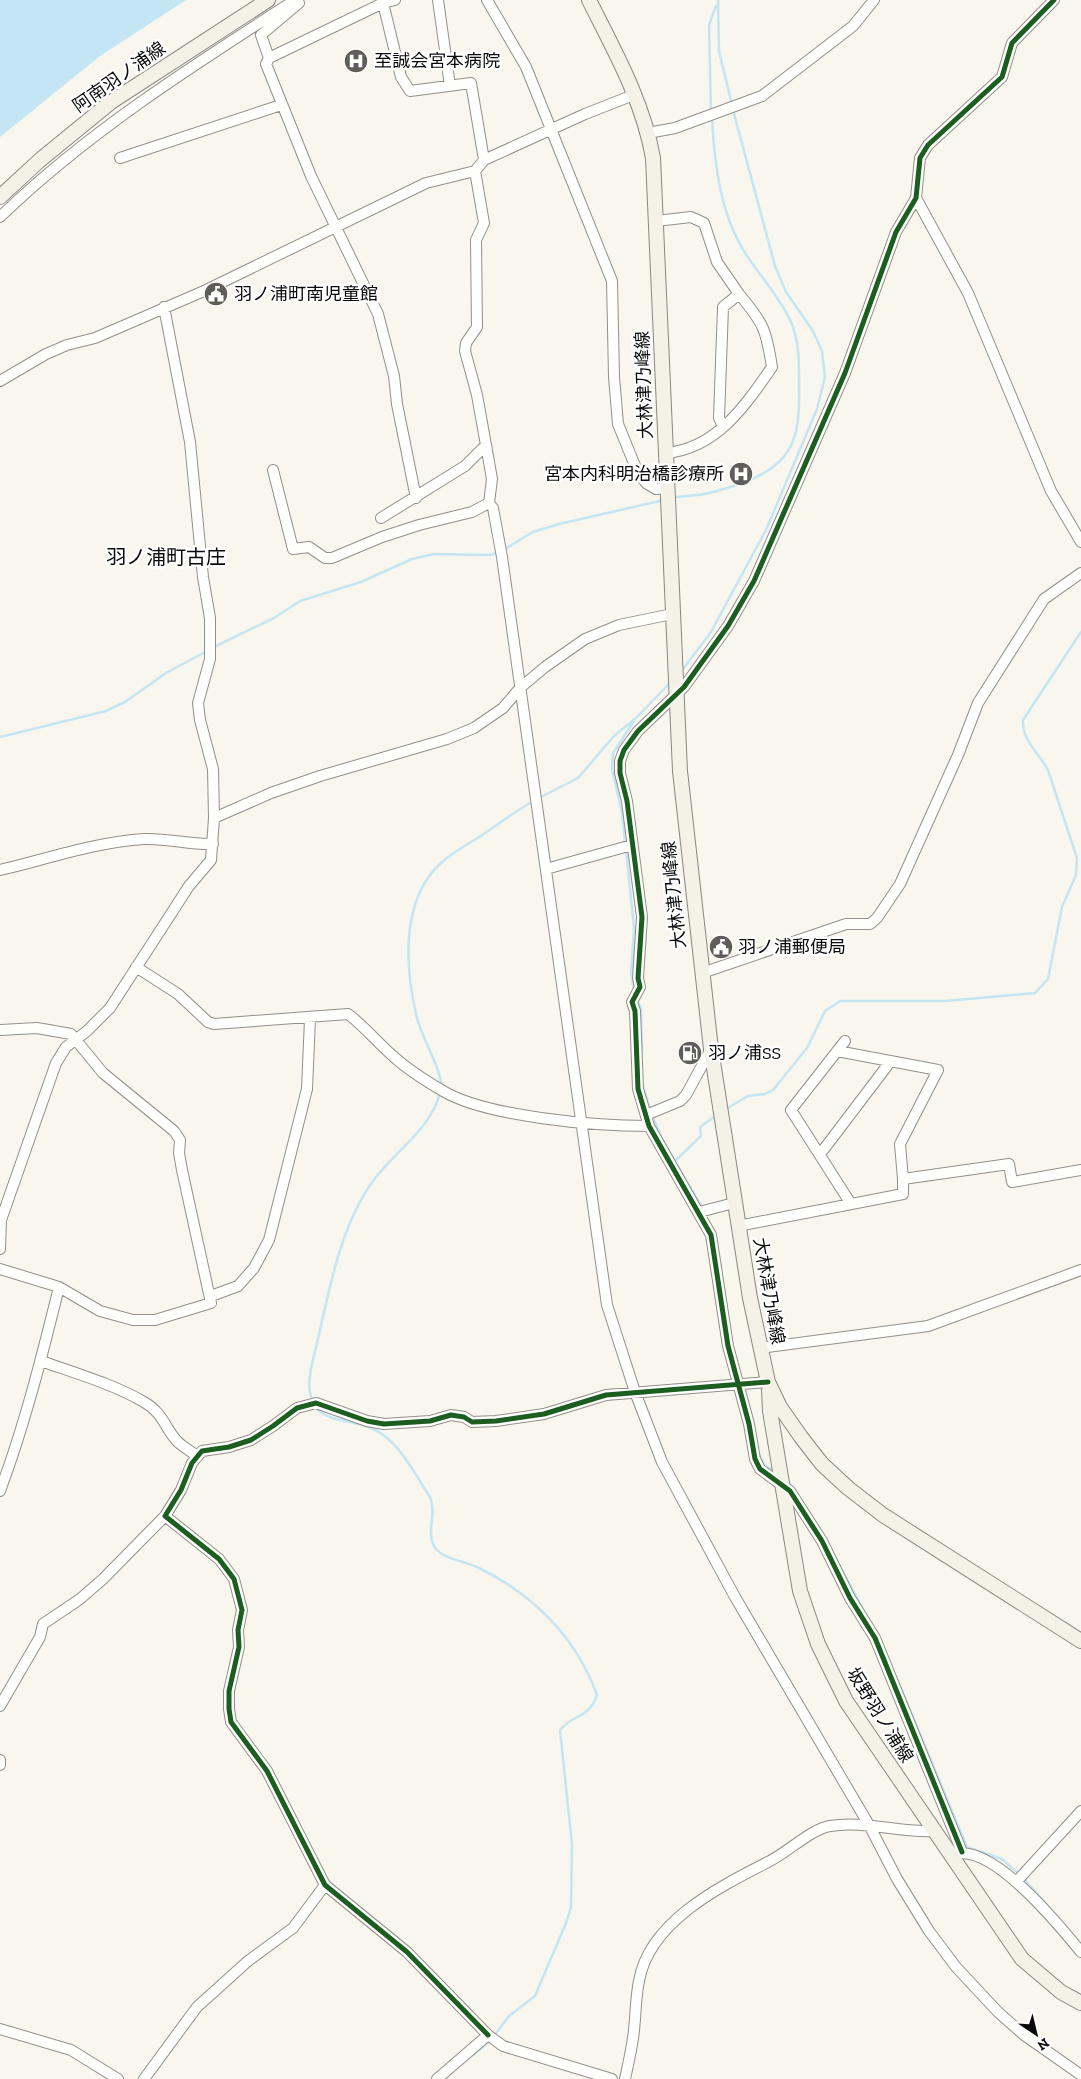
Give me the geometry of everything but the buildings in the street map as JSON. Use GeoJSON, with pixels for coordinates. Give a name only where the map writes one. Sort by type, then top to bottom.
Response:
{"type":"FeatureCollection","features":[{"type":"Feature","properties":{"kind":"main road","name":"阿南羽ノ浦線"},"geometry":{"type":"LineString","coordinates":[[0,197],[40,160],[111,102],[268,0]]}},
{"type":"Feature","properties":{"kind":"main road","name":"大林津乃峰線"},"geometry":{"type":"LineString","coordinates":[[589,0],[636,94],[648,133],[652,158],[680,771],[711,1049],[738,1226],[760,1348],[769,1384],[801,1437],[822,1464],[848,1488],[883,1515],[1081,1642]]}},
{"type":"Feature","properties":{"kind":"main road","name":"坂野羽ノ浦線"},"geometry":{"type":"LineString","coordinates":[[769,1384],[770,1412],[800,1591],[818,1644],[846,1701],[933,1831],[956,1854],[1022,1959],[1061,1992],[1081,2003]]}},
{"type":"Feature","properties":{"kind":"street"},"geometry":{"type":"LineString","coordinates":[[0,217],[79,148],[166,83],[295,0]]}},
{"type":"Feature","properties":{"kind":"street"},"geometry":{"type":"LineString","coordinates":[[269,58],[261,35],[298,6],[300,0]]}},
{"type":"Feature","properties":{"kind":"street"},"geometry":{"type":"LineString","coordinates":[[395,0],[383,3],[269,58],[266,64],[311,176],[378,314],[394,376],[397,404],[416,498]]}},
{"type":"Feature","properties":{"kind":"street"},"geometry":{"type":"LineString","coordinates":[[438,0],[450,86]]}},
{"type":"Feature","properties":{"kind":"street"},"geometry":{"type":"LineString","coordinates":[[487,0],[526,66],[612,281],[614,377],[618,424],[638,473],[646,483],[667,495]]}},
{"type":"Feature","properties":{"kind":"street"},"geometry":{"type":"LineString","coordinates":[[648,133],[675,128],[762,96],[795,73],[821,48],[853,26],[874,0]]}},
{"type":"Feature","properties":{"kind":"street"},"geometry":{"type":"LineString","coordinates":[[1054,0],[1012,43],[1002,77],[928,145],[920,158],[916,198],[896,232],[844,373],[754,581],[728,626],[684,687],[676,689],[638,731],[624,750],[620,761],[620,773],[627,801],[627,846],[642,917],[638,978],[640,987],[632,1002],[635,1011],[636,1076],[647,1120],[711,1235],[728,1346],[742,1386],[755,1459],[767,1475],[782,1483],[790,1491],[822,1542],[850,1598],[875,1638],[956,1854],[996,1864],[1017,1881],[1081,1952]]}},
{"type":"Feature","properties":{"kind":"street"},"geometry":{"type":"LineString","coordinates":[[383,3],[401,77],[410,91],[472,82],[484,160]]}},
{"type":"Feature","properties":{"kind":"street"},"geometry":{"type":"LineString","coordinates":[[0,381],[46,354],[67,345],[95,338],[254,268],[426,184],[475,171],[484,160],[636,94]]}},
{"type":"Feature","properties":{"kind":"street"},"geometry":{"type":"LineString","coordinates":[[120,158],[282,105]]}},
{"type":"Feature","properties":{"kind":"street"},"geometry":{"type":"LineString","coordinates":[[475,171],[484,223],[476,240],[476,327],[466,343],[465,350],[477,395],[492,478],[489,503],[493,508],[502,557],[608,1305],[635,1392],[662,1462],[735,1597],[869,1825],[897,1879],[929,1931],[956,1967],[998,2012],[1024,2035],[1081,2075]]}},
{"type":"Feature","properties":{"kind":"street"},"geometry":{"type":"LineString","coordinates":[[916,198],[965,285],[1051,491],[1081,542]]}},
{"type":"Feature","properties":{"kind":"street"},"geometry":{"type":"LineString","coordinates":[[656,221],[691,217],[704,223],[717,262],[739,294],[762,322],[767,335],[772,368],[739,414],[696,446],[684,451],[666,453]]}},
{"type":"Feature","properties":{"kind":"street"},"geometry":{"type":"LineString","coordinates":[[723,426],[719,418],[723,307],[739,294]]}},
{"type":"Feature","properties":{"kind":"street"},"geometry":{"type":"LineString","coordinates":[[0,1249],[1,1220],[56,1063],[66,1047],[110,1008],[189,886],[211,860],[214,818],[213,769],[200,720],[198,703],[204,686],[211,647],[190,442],[164,308]]}},
{"type":"Feature","properties":{"kind":"street"},"geometry":{"type":"LineString","coordinates":[[381,518],[466,466],[486,445]]}},
{"type":"Feature","properties":{"kind":"street"},"geometry":{"type":"LineString","coordinates":[[273,470],[293,549],[308,547],[325,558],[332,558],[382,537],[419,525],[472,512],[489,503]]}},
{"type":"Feature","properties":{"kind":"street"},"geometry":{"type":"LineString","coordinates":[[702,973],[846,924],[870,924],[877,918],[900,884],[917,848],[958,755],[978,703],[1044,599],[1081,573]]}},
{"type":"Feature","properties":{"kind":"street"},"geometry":{"type":"LineString","coordinates":[[214,818],[272,793],[320,776],[447,739],[474,728],[503,708],[520,688],[574,645],[596,632],[619,624],[672,614]]}},
{"type":"Feature","properties":{"kind":"street"},"geometry":{"type":"LineString","coordinates":[[0,870],[114,842],[144,839],[174,840],[195,845],[213,844]]}},
{"type":"Feature","properties":{"kind":"street"},"geometry":{"type":"LineString","coordinates":[[546,869],[627,846]]}},
{"type":"Feature","properties":{"kind":"street"},"geometry":{"type":"LineString","coordinates":[[136,968],[178,994],[208,1022],[214,1024],[310,1019],[348,1014],[367,1028],[393,1056],[441,1090],[494,1110],[582,1122],[647,1120],[680,1102],[686,1095],[711,1049]]}},
{"type":"Feature","properties":{"kind":"street"},"geometry":{"type":"LineString","coordinates":[[211,1296],[238,1286],[254,1268],[269,1240],[307,1089],[310,1019]]}},
{"type":"Feature","properties":{"kind":"street"},"geometry":{"type":"LineString","coordinates":[[0,1030],[37,1028],[71,1034],[103,1073],[174,1131],[180,1140],[179,1153],[182,1170],[211,1302],[156,1320],[133,1320],[100,1311],[60,1287],[0,1269]]}},
{"type":"Feature","properties":{"kind":"street"},"geometry":{"type":"LineString","coordinates":[[845,1040],[791,1110],[851,1204]]}},
{"type":"Feature","properties":{"kind":"street"},"geometry":{"type":"LineString","coordinates":[[738,1226],[903,1194],[900,1144],[938,1070],[837,1051]]}},
{"type":"Feature","properties":{"kind":"street"},"geometry":{"type":"LineString","coordinates":[[819,1153],[888,1066],[889,1061]]}},
{"type":"Feature","properties":{"kind":"street"},"geometry":{"type":"LineString","coordinates":[[902,1179],[1009,1164],[1012,1182],[1081,1170]]}},
{"type":"Feature","properties":{"kind":"street"},"geometry":{"type":"LineString","coordinates":[[699,1212],[734,1202]]}},
{"type":"Feature","properties":{"kind":"street"},"geometry":{"type":"LineString","coordinates":[[760,1348],[928,1326],[1081,1270]]}},
{"type":"Feature","properties":{"kind":"street"},"geometry":{"type":"LineString","coordinates":[[0,1491],[14,1452],[41,1361],[60,1287]]}},
{"type":"Feature","properties":{"kind":"street"},"geometry":{"type":"LineString","coordinates":[[41,1361],[86,1376],[145,1402],[163,1418],[174,1438],[197,1456]]}},
{"type":"Feature","properties":{"kind":"street"},"geometry":{"type":"LineString","coordinates":[[0,1706],[40,1637],[43,1624],[80,1599],[103,1579],[165,1516],[197,1456],[202,1452],[229,1447],[251,1440],[297,1408],[312,1404],[384,1424],[430,1421],[451,1416],[464,1417],[472,1422],[544,1414],[606,1395],[769,1384]]}},
{"type":"Feature","properties":{"kind":"street"},"geometry":{"type":"LineString","coordinates":[[165,1516],[220,1559],[234,1579],[242,1610],[238,1630],[239,1647],[228,1709],[231,1722],[267,1771],[325,1885],[407,1952],[491,2038],[529,2055],[612,2079]]}},
{"type":"Feature","properties":{"kind":"street"},"geometry":{"type":"LineString","coordinates":[[0,1760],[0,1765]]}},
{"type":"Feature","properties":{"kind":"street"},"geometry":{"type":"LineString","coordinates":[[1017,1881],[1081,1811]]}},
{"type":"Feature","properties":{"kind":"street"},"geometry":{"type":"LineString","coordinates":[[625,2079],[633,2040],[639,1980],[648,1954],[657,1938],[672,1923],[734,1879],[783,1855],[818,1831],[830,1826],[869,1825],[933,1831]]}},
{"type":"Feature","properties":{"kind":"street"},"geometry":{"type":"LineString","coordinates":[[144,2079],[197,2007],[248,1961],[293,1928],[325,1885]]}},
{"type":"Feature","properties":{"kind":"street"},"geometry":{"type":"LineString","coordinates":[[0,2028],[71,2050],[118,2079]]}},
{"type":"Feature","properties":{"kind":"street"},"geometry":{"type":"LineString","coordinates":[[437,2079],[491,2038]]}},
{"type":"Feature","properties":{"kind":"water"},"geometry":{"type":"Polygon","coordinates":[[[0,0],[186,0],[100,56],[0,137],[0,0]]]}},
{"type":"Feature","properties":{"kind":"waterway"},"geometry":{"type":"LineString","coordinates":[[718,0],[719,51],[732,105]]}},
{"type":"Feature","properties":{"kind":"waterway"},"geometry":{"type":"LineString","coordinates":[[711,112],[709,25],[716,6]]}},
{"type":"Feature","properties":{"kind":"waterway"},"geometry":{"type":"LineString","coordinates":[[680,673],[711,632],[766,530],[817,409],[825,377],[822,351],[813,331],[786,292],[775,266],[733,110]]}},
{"type":"Feature","properties":{"kind":"waterway"},"geometry":{"type":"LineString","coordinates":[[672,498],[715,492],[759,476],[782,459],[790,448],[798,423],[799,363],[794,330],[785,310],[754,266],[734,232],[724,205],[718,176],[712,117]]}},
{"type":"Feature","properties":{"kind":"waterway"},"geometry":{"type":"LineString","coordinates":[[503,550],[533,532],[559,524],[664,500]]}},
{"type":"Feature","properties":{"kind":"waterway"},"geometry":{"type":"LineString","coordinates":[[212,648],[274,618],[300,601],[361,582],[412,559],[434,554],[491,555],[498,552]]}},
{"type":"Feature","properties":{"kind":"waterway"},"geometry":{"type":"LineString","coordinates":[[726,1109],[748,1096],[765,1094],[773,1090],[807,1048],[825,1011],[840,1001],[945,1001],[1035,993],[1048,979],[1062,907],[1076,875],[1077,858],[1048,770],[1028,741],[1023,727],[1023,720],[1081,632]]}},
{"type":"Feature","properties":{"kind":"waterway"},"geometry":{"type":"LineString","coordinates":[[0,737],[106,711],[125,702],[166,673],[207,651]]}},
{"type":"Feature","properties":{"kind":"waterway"},"geometry":{"type":"LineString","coordinates":[[539,798],[578,778],[614,736],[636,718],[671,682]]}},
{"type":"Feature","properties":{"kind":"waterway"},"geometry":{"type":"LineString","coordinates":[[625,843],[622,813],[612,769],[613,753],[634,721]]}},
{"type":"Feature","properties":{"kind":"waterway"},"geometry":{"type":"LineString","coordinates":[[442,1086],[437,1068],[417,1018],[410,978],[409,936],[412,915],[418,896],[428,878],[445,859],[532,802]]}},
{"type":"Feature","properties":{"kind":"waterway"},"geometry":{"type":"LineString","coordinates":[[626,849],[634,928],[631,974],[634,990]]}},
{"type":"Feature","properties":{"kind":"waterway"},"geometry":{"type":"LineString","coordinates":[[637,1000],[641,1008],[642,1051]]}},
{"type":"Feature","properties":{"kind":"waterway"},"geometry":{"type":"LineString","coordinates":[[642,1082],[650,1110]]}},
{"type":"Feature","properties":{"kind":"waterway"},"geometry":{"type":"LineString","coordinates":[[313,1402],[309,1387],[312,1363],[332,1277],[345,1236],[362,1198],[373,1181],[429,1118],[440,1093]]}},
{"type":"Feature","properties":{"kind":"waterway"},"geometry":{"type":"LineString","coordinates":[[652,1115],[662,1139],[703,1209]]}},
{"type":"Feature","properties":{"kind":"waterway"},"geometry":{"type":"LineString","coordinates":[[675,1161],[701,1136],[700,1127],[717,1115]]}},
{"type":"Feature","properties":{"kind":"waterway"},"geometry":{"type":"LineString","coordinates":[[716,1237],[723,1283]]}},
{"type":"Feature","properties":{"kind":"waterway"},"geometry":{"type":"LineString","coordinates":[[749,1406],[753,1420]]}},
{"type":"Feature","properties":{"kind":"waterway"},"geometry":{"type":"LineString","coordinates":[[315,1407],[327,1416],[373,1429],[391,1441],[406,1459],[430,1497],[432,1503],[431,1535],[437,1550],[447,1557],[477,1567],[497,1578],[534,1604],[565,1636],[588,1674],[597,1695],[590,1708],[560,1730],[572,1844],[571,1907],[535,1996],[509,2016],[494,2036]]}},
{"type":"Feature","properties":{"kind":"waterway"},"geometry":{"type":"LineString","coordinates":[[759,1454],[764,1465],[775,1472]]}},
{"type":"Feature","properties":{"kind":"waterway"},"geometry":{"type":"LineString","coordinates":[[787,1480],[818,1526]]}},
{"type":"Feature","properties":{"kind":"waterway"},"geometry":{"type":"LineString","coordinates":[[835,1557],[869,1620]]}},
{"type":"Feature","properties":{"kind":"waterway"},"geometry":{"type":"LineString","coordinates":[[898,1681],[967,1847],[1002,1859],[1019,1874]]}},
{"type":"Feature","properties":{"kind":"waterway"},"geometry":{"type":"LineString","coordinates":[[1023,1878],[1049,1907]]}},
{"type":"Feature","properties":{"kind":"waterway"},"geometry":{"type":"LineString","coordinates":[[472,2056],[491,2040]]}},
{"type":"Feature","properties":{"kind":"cycle path"},"geometry":{"type":"LineString","coordinates":[[962,1852],[875,1638],[850,1598],[822,1541],[790,1491],[760,1469],[755,1459],[749,1424],[728,1346],[711,1235],[649,1126],[638,1089],[635,1011],[632,1002],[640,987],[638,978],[642,917],[627,801],[620,773],[620,761],[624,750],[638,731],[684,687],[728,626],[754,581],[845,373],[896,232],[916,198],[920,158],[928,145],[1002,77],[1012,43],[1054,0]]}},
{"type":"Feature","properties":{"kind":"cycle path"},"geometry":{"type":"LineString","coordinates":[[488,2035],[407,1952],[325,1885],[267,1771],[231,1722],[229,1691],[239,1647],[238,1630],[242,1610],[234,1579],[219,1559],[165,1516],[181,1490],[192,1463],[202,1451],[229,1447],[251,1440],[297,1408],[316,1403],[367,1421],[384,1424],[430,1421],[451,1415],[464,1417],[472,1422],[496,1421],[544,1414],[606,1395],[768,1382]]}},
{"type":"Feature","properties":{"kind":"place","name":"至誠会宮本病院"},"geometry":{"type":"Point","coordinates":[356,61]}},
{"type":"Feature","properties":{"kind":"place","name":"羽ノ浦町南児童館"},"geometry":{"type":"Point","coordinates":[216,294]}},
{"type":"Feature","properties":{"kind":"place","name":"宮本内科明治橋診療所"},"geometry":{"type":"Point","coordinates":[741,474]}},
{"type":"Feature","properties":{"kind":"place","name":"羽ノ浦郵便局"},"geometry":{"type":"Point","coordinates":[721,947]}},
{"type":"Feature","properties":{"kind":"place","name":"羽ノ浦SS"},"geometry":{"type":"Point","coordinates":[690,1053]}},
{"type":"Feature","properties":{"kind":"district","name":"羽ノ浦町古庄"},"geometry":{"type":"Point","coordinates":[166,557]}}]}
